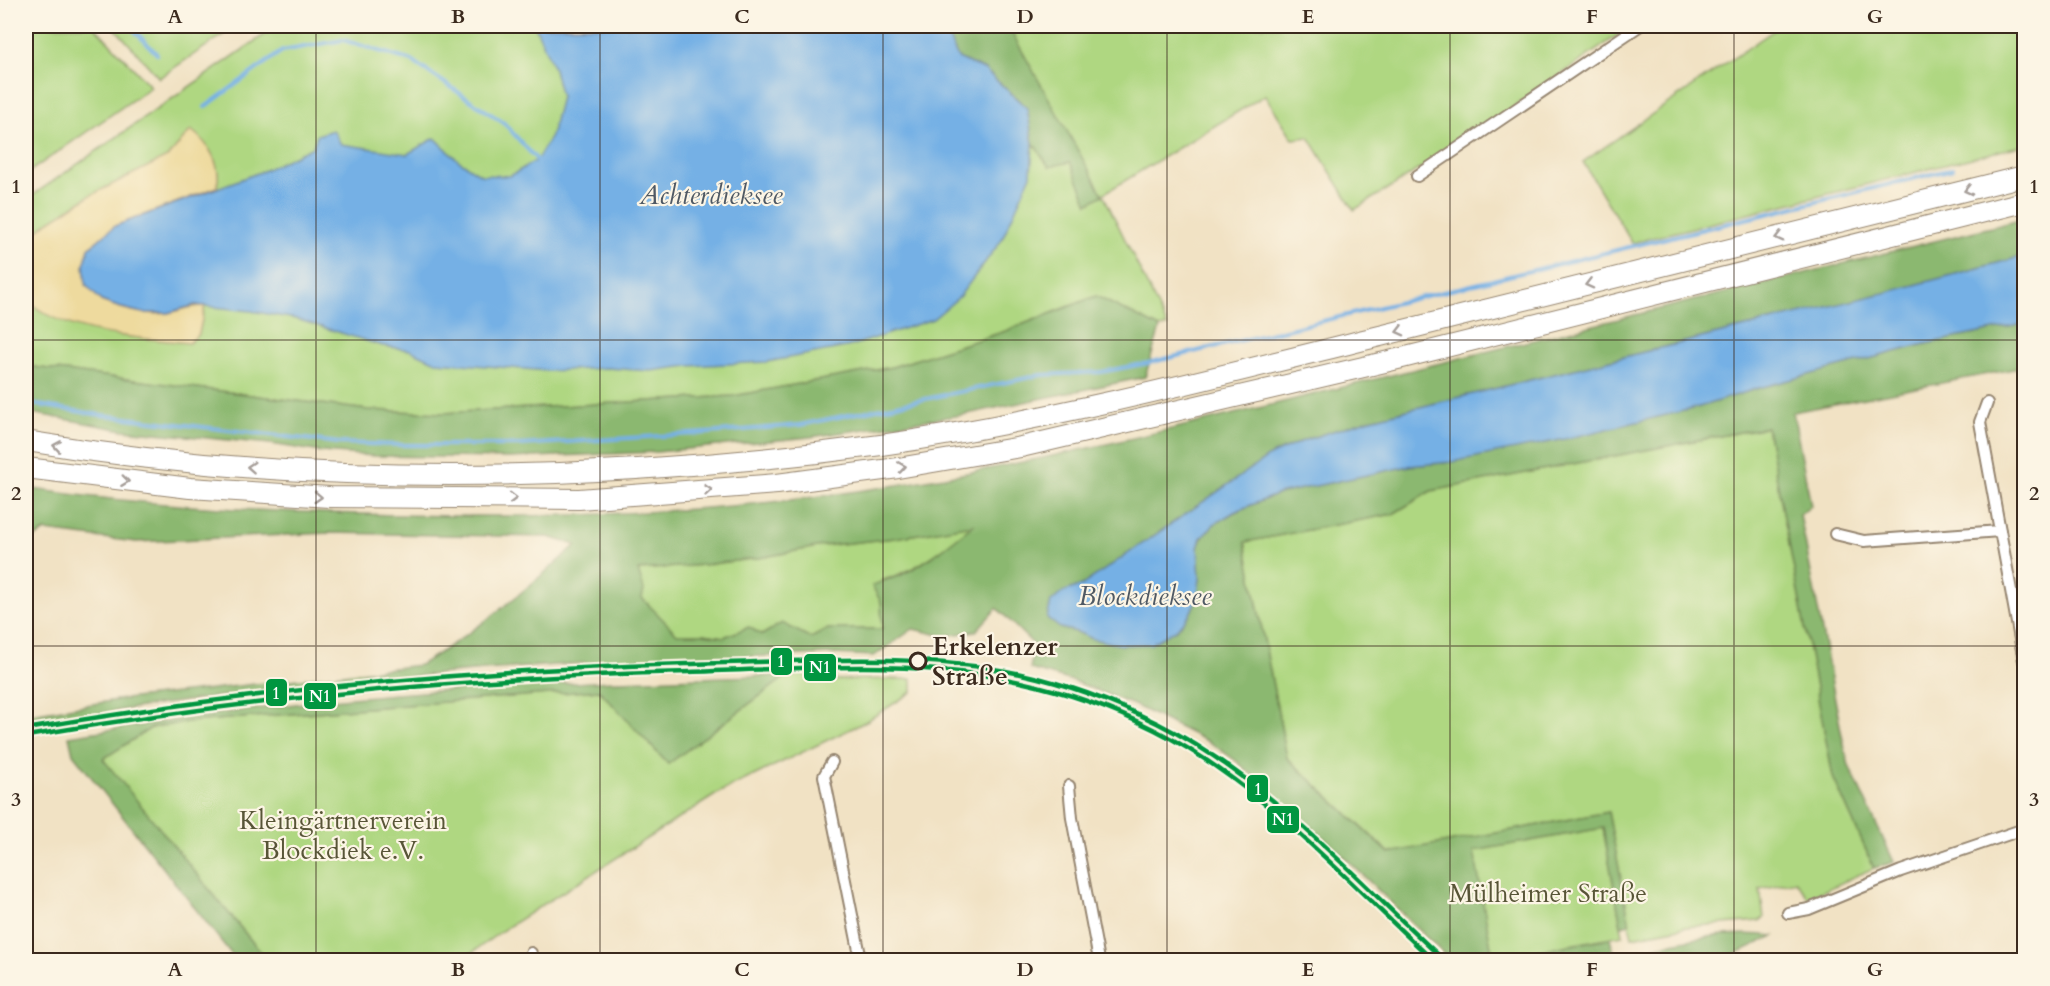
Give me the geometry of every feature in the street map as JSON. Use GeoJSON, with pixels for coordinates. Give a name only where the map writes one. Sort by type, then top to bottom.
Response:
{"type":"FeatureCollection","features":[{"type":"Feature","properties":{"kind":"highway"},"geometry":{"type":"LineString","coordinates":[[26,441],[194,463],[330,472],[451,475],[678,467],[770,459],[885,444],[1002,424],[1200,381],[2025,176]]}},
{"type":"Feature","properties":{"kind":"highway"},"geometry":{"type":"LineString","coordinates":[[26,468],[190,488],[330,497],[579,499],[777,484],[898,468],[1021,447],[1369,366],[2025,202]]}},
{"type":"Feature","properties":{"kind":"street"},"geometry":{"type":"LineString","coordinates":[[1417,176],[1639,26]]}},
{"type":"Feature","properties":{"kind":"street"},"geometry":{"type":"LineString","coordinates":[[1987,403],[1980,422],[2000,531],[2019,600],[2025,661]]}},
{"type":"Feature","properties":{"kind":"street"},"geometry":{"type":"LineString","coordinates":[[1835,534],[1864,541],[2000,531]]}},
{"type":"Feature","properties":{"kind":"street"},"geometry":{"type":"LineString","coordinates":[[832,762],[824,776],[861,960]]}},
{"type":"Feature","properties":{"kind":"street"},"geometry":{"type":"LineString","coordinates":[[1069,786],[1072,818],[1099,960]]}},
{"type":"Feature","properties":{"kind":"street"},"geometry":{"type":"LineString","coordinates":[[1788,913],[1809,909],[1900,871],[2025,829]]}},
{"type":"Feature","properties":{"kind":"green space"},"geometry":{"type":"Polygon","coordinates":[[[26,26],[94,26],[151,87],[26,174],[26,26]]]}},
{"type":"Feature","properties":{"kind":"green space"},"geometry":{"type":"Polygon","coordinates":[[[113,26],[236,26],[159,78],[113,26]]]}},
{"type":"Feature","properties":{"kind":"green space"},"geometry":{"type":"Polygon","coordinates":[[[277,26],[1631,26],[1471,137],[1354,210],[1309,137],[1293,139],[1265,95],[1103,194],[1167,326],[1160,328],[1096,296],[1003,332],[892,367],[733,396],[443,413],[368,410],[26,366],[26,200],[277,26]]]}},
{"type":"Feature","properties":{"kind":"green space"},"geometry":{"type":"Polygon","coordinates":[[[943,26],[1008,26],[1103,195],[1088,204],[1070,162],[1049,167],[1033,143],[1027,108],[985,70],[958,58],[943,26]]]}},
{"type":"Feature","properties":{"kind":"green space"},"geometry":{"type":"Polygon","coordinates":[[[1780,26],[2024,26],[2024,145],[1632,243],[1583,162],[1780,26]]]}},
{"type":"Feature","properties":{"kind":"green space"},"geometry":{"type":"Polygon","coordinates":[[[2024,219],[2024,256],[1889,292],[1367,420],[1305,440],[1271,455],[1082,585],[1063,592],[1060,628],[1093,639],[1176,630],[1190,614],[1197,598],[1200,579],[1198,548],[1201,539],[1214,524],[1235,512],[1278,494],[1409,466],[1452,462],[1696,408],[1759,388],[1925,344],[2024,324],[2024,367],[1793,412],[1811,506],[1800,515],[1842,736],[1849,766],[1894,862],[1874,868],[1833,777],[1767,427],[1431,491],[1393,514],[1245,542],[1287,758],[1389,853],[1608,812],[1630,924],[1621,926],[1603,828],[1474,851],[1493,959],[1610,938],[1614,956],[1714,936],[1754,934],[1774,936],[1722,960],[1450,960],[1334,847],[1235,760],[1209,742],[1134,705],[1076,682],[1030,669],[1034,645],[997,608],[976,631],[944,636],[913,629],[874,656],[834,654],[628,660],[484,670],[266,690],[26,726],[26,715],[117,700],[420,665],[461,639],[501,609],[576,545],[548,537],[329,533],[136,542],[45,531],[26,543],[26,488],[109,499],[193,506],[277,511],[484,516],[668,511],[851,492],[989,469],[1127,440],[2024,219]],[[973,525],[895,538],[822,546],[759,558],[638,570],[644,590],[642,598],[677,634],[724,637],[749,627],[762,635],[782,623],[811,638],[828,629],[882,629],[881,602],[872,586],[913,569],[973,525]]]}},
{"type":"Feature","properties":{"kind":"green space"},"geometry":{"type":"Polygon","coordinates":[[[1096,296],[1160,328],[1145,377],[962,415],[810,437],[657,452],[509,458],[374,456],[123,430],[26,412],[26,366],[368,410],[443,413],[733,396],[892,367],[1003,332],[1096,296]]]}},
{"type":"Feature","properties":{"kind":"green space"},"geometry":{"type":"Polygon","coordinates":[[[1767,427],[1833,777],[1874,868],[1808,898],[1796,881],[1760,889],[1764,918],[1759,921],[1685,927],[1632,937],[1608,812],[1390,853],[1287,758],[1245,542],[1393,514],[1431,491],[1767,427]]]}},
{"type":"Feature","properties":{"kind":"green space"},"geometry":{"type":"Polygon","coordinates":[[[975,524],[920,564],[883,580],[882,629],[828,629],[811,638],[782,623],[762,635],[749,627],[724,637],[703,634],[677,635],[641,598],[638,570],[759,558],[822,546],[895,538],[975,524]]]}},
{"type":"Feature","properties":{"kind":"green space","name":"Kleingärtnerverein Blockdiek e.V."},"geometry":{"type":"Polygon","coordinates":[[[814,674],[814,680],[912,679],[912,692],[865,722],[720,792],[503,930],[462,960],[267,960],[102,759],[151,728],[188,722],[599,690],[668,764],[788,675],[814,674]]]}},
{"type":"Feature","properties":{"kind":"green space"},"geometry":{"type":"Polygon","coordinates":[[[788,675],[668,764],[599,690],[188,722],[151,728],[103,759],[267,960],[236,960],[73,754],[69,736],[245,710],[406,693],[570,683],[788,675]]]}},
{"type":"Feature","properties":{"kind":"green space","name":"Mülheimer Straße"},"geometry":{"type":"Polygon","coordinates":[[[1603,828],[1623,935],[1493,959],[1473,851],[1603,828]]]}},
{"type":"Feature","properties":{"kind":"sand"},"geometry":{"type":"Polygon","coordinates":[[[191,130],[213,155],[218,171],[217,187],[115,226],[89,248],[101,301],[150,314],[205,306],[199,334],[189,343],[104,333],[62,321],[26,300],[26,241],[48,222],[89,196],[169,156],[191,130]]]}},
{"type":"Feature","properties":{"kind":"water","name":"Achterdieksee"},"geometry":{"type":"Polygon","coordinates":[[[535,26],[943,26],[958,58],[985,70],[1027,108],[1033,143],[1031,175],[1001,241],[959,297],[933,319],[851,346],[767,362],[688,366],[651,371],[607,368],[549,371],[436,362],[410,350],[383,346],[296,319],[251,311],[195,305],[168,313],[142,313],[101,301],[86,285],[84,265],[89,248],[115,226],[263,171],[313,147],[317,135],[333,130],[341,144],[407,154],[435,138],[459,161],[481,175],[510,176],[537,160],[551,136],[561,97],[554,69],[535,26]]]}},
{"type":"Feature","properties":{"kind":"water","name":"Blockdieksee"},"geometry":{"type":"Polygon","coordinates":[[[2024,256],[2024,324],[1925,344],[1759,388],[1696,408],[1565,439],[1452,462],[1409,466],[1278,494],[1234,512],[1214,524],[1201,538],[1198,548],[1200,579],[1197,598],[1190,614],[1176,630],[1151,644],[1121,645],[1093,639],[1060,628],[1047,618],[1051,602],[1063,592],[1082,585],[1271,455],[1305,440],[1367,420],[1888,292],[2024,256]]]}},
{"type":"Feature","properties":{"kind":"waterway"},"geometry":{"type":"LineString","coordinates":[[130,26],[157,54]]}},
{"type":"Feature","properties":{"kind":"waterway"},"geometry":{"type":"LineString","coordinates":[[205,107],[282,51],[343,40],[412,61],[504,123],[537,160]]}},
{"type":"Feature","properties":{"kind":"waterway"},"geometry":{"type":"LineString","coordinates":[[26,403],[101,415],[339,443],[402,445],[520,445],[800,425],[1041,375],[1101,372],[1148,363],[1953,169]]}},
{"type":"Feature","properties":{"kind":"transit line","name":"1"},"geometry":{"type":"LineString","coordinates":[[26,729],[272,693],[520,671],[812,660],[896,660],[980,667],[1038,678],[1090,694],[1157,723],[1198,746],[1236,772],[1308,831],[1444,960]]}},
{"type":"Feature","properties":{"kind":"transit line","name":"N1"},"geometry":{"type":"LineString","coordinates":[[27,736],[274,701],[523,679],[855,667],[897,667],[979,675],[1037,686],[1106,708],[1139,722],[1194,752],[1232,778],[1302,836],[1433,960]]}},
{"type":"Feature","properties":{"kind":"place","name":"Erkelenzer Straße"},"geometry":{"type":"Point","coordinates":[918,661]}}]}
